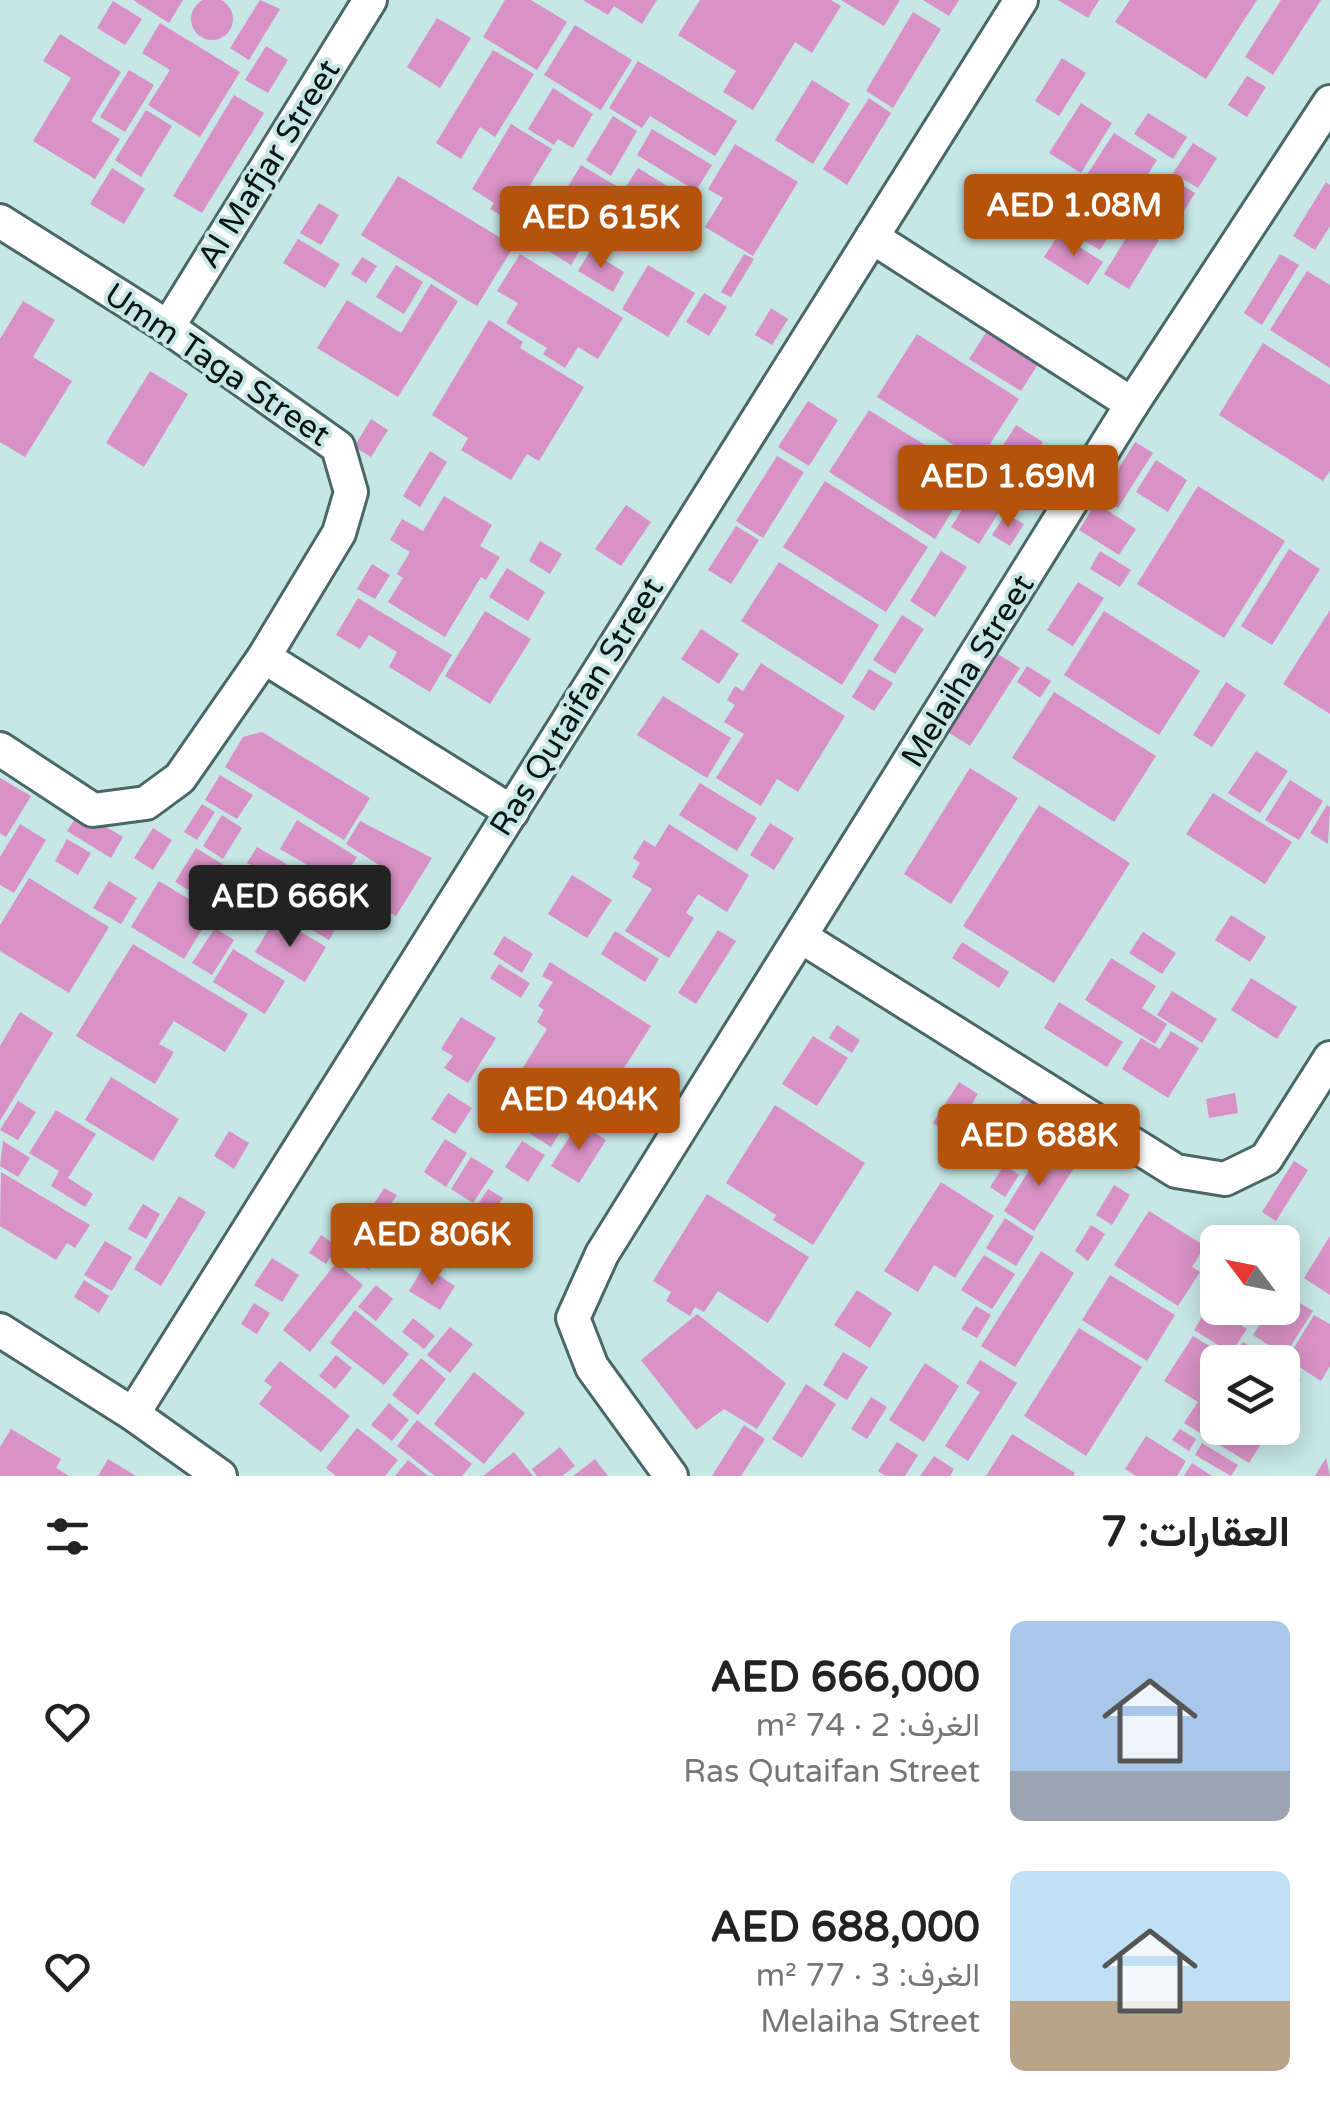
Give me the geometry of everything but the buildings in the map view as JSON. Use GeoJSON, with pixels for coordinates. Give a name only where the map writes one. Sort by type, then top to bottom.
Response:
{"type":"FeatureCollection","features":[{"type":"Feature","properties":{"kind":"street","name":"Al Mafjar Street"},"geometry":{"type":"LineString","coordinates":[[168,328],[370,0]]}},
{"type":"Feature","properties":{"kind":"street","name":"Ras Qutaifan Street"},"geometry":{"type":"LineString","coordinates":[[134,1414],[1021,0]]}},
{"type":"Feature","properties":{"kind":"street","name":"Melaiha Street"},"geometry":{"type":"LineString","coordinates":[[671,1476],[592,1367],[573,1318],[602,1254],[803,938],[1132,404],[1330,102]]}},
{"type":"Feature","properties":{"kind":"street","name":"Umm Taga Street"},"geometry":{"type":"LineString","coordinates":[[0,222],[168,328],[338,447],[351,492],[339,533],[264,657],[180,778],[146,803],[94,810],[0,748]]}},
{"type":"Feature","properties":{"kind":"street"},"geometry":{"type":"LineString","coordinates":[[872,237],[1132,404]]}},
{"type":"Feature","properties":{"kind":"street"},"geometry":{"type":"LineString","coordinates":[[264,657],[512,812]]}},
{"type":"Feature","properties":{"kind":"street"},"geometry":{"type":"LineString","coordinates":[[803,938],[1176,1171],[1225,1180],[1266,1158],[1330,1058]]}},
{"type":"Feature","properties":{"kind":"street"},"geometry":{"type":"LineString","coordinates":[[0,1330],[134,1414],[220,1476]]}}]}
